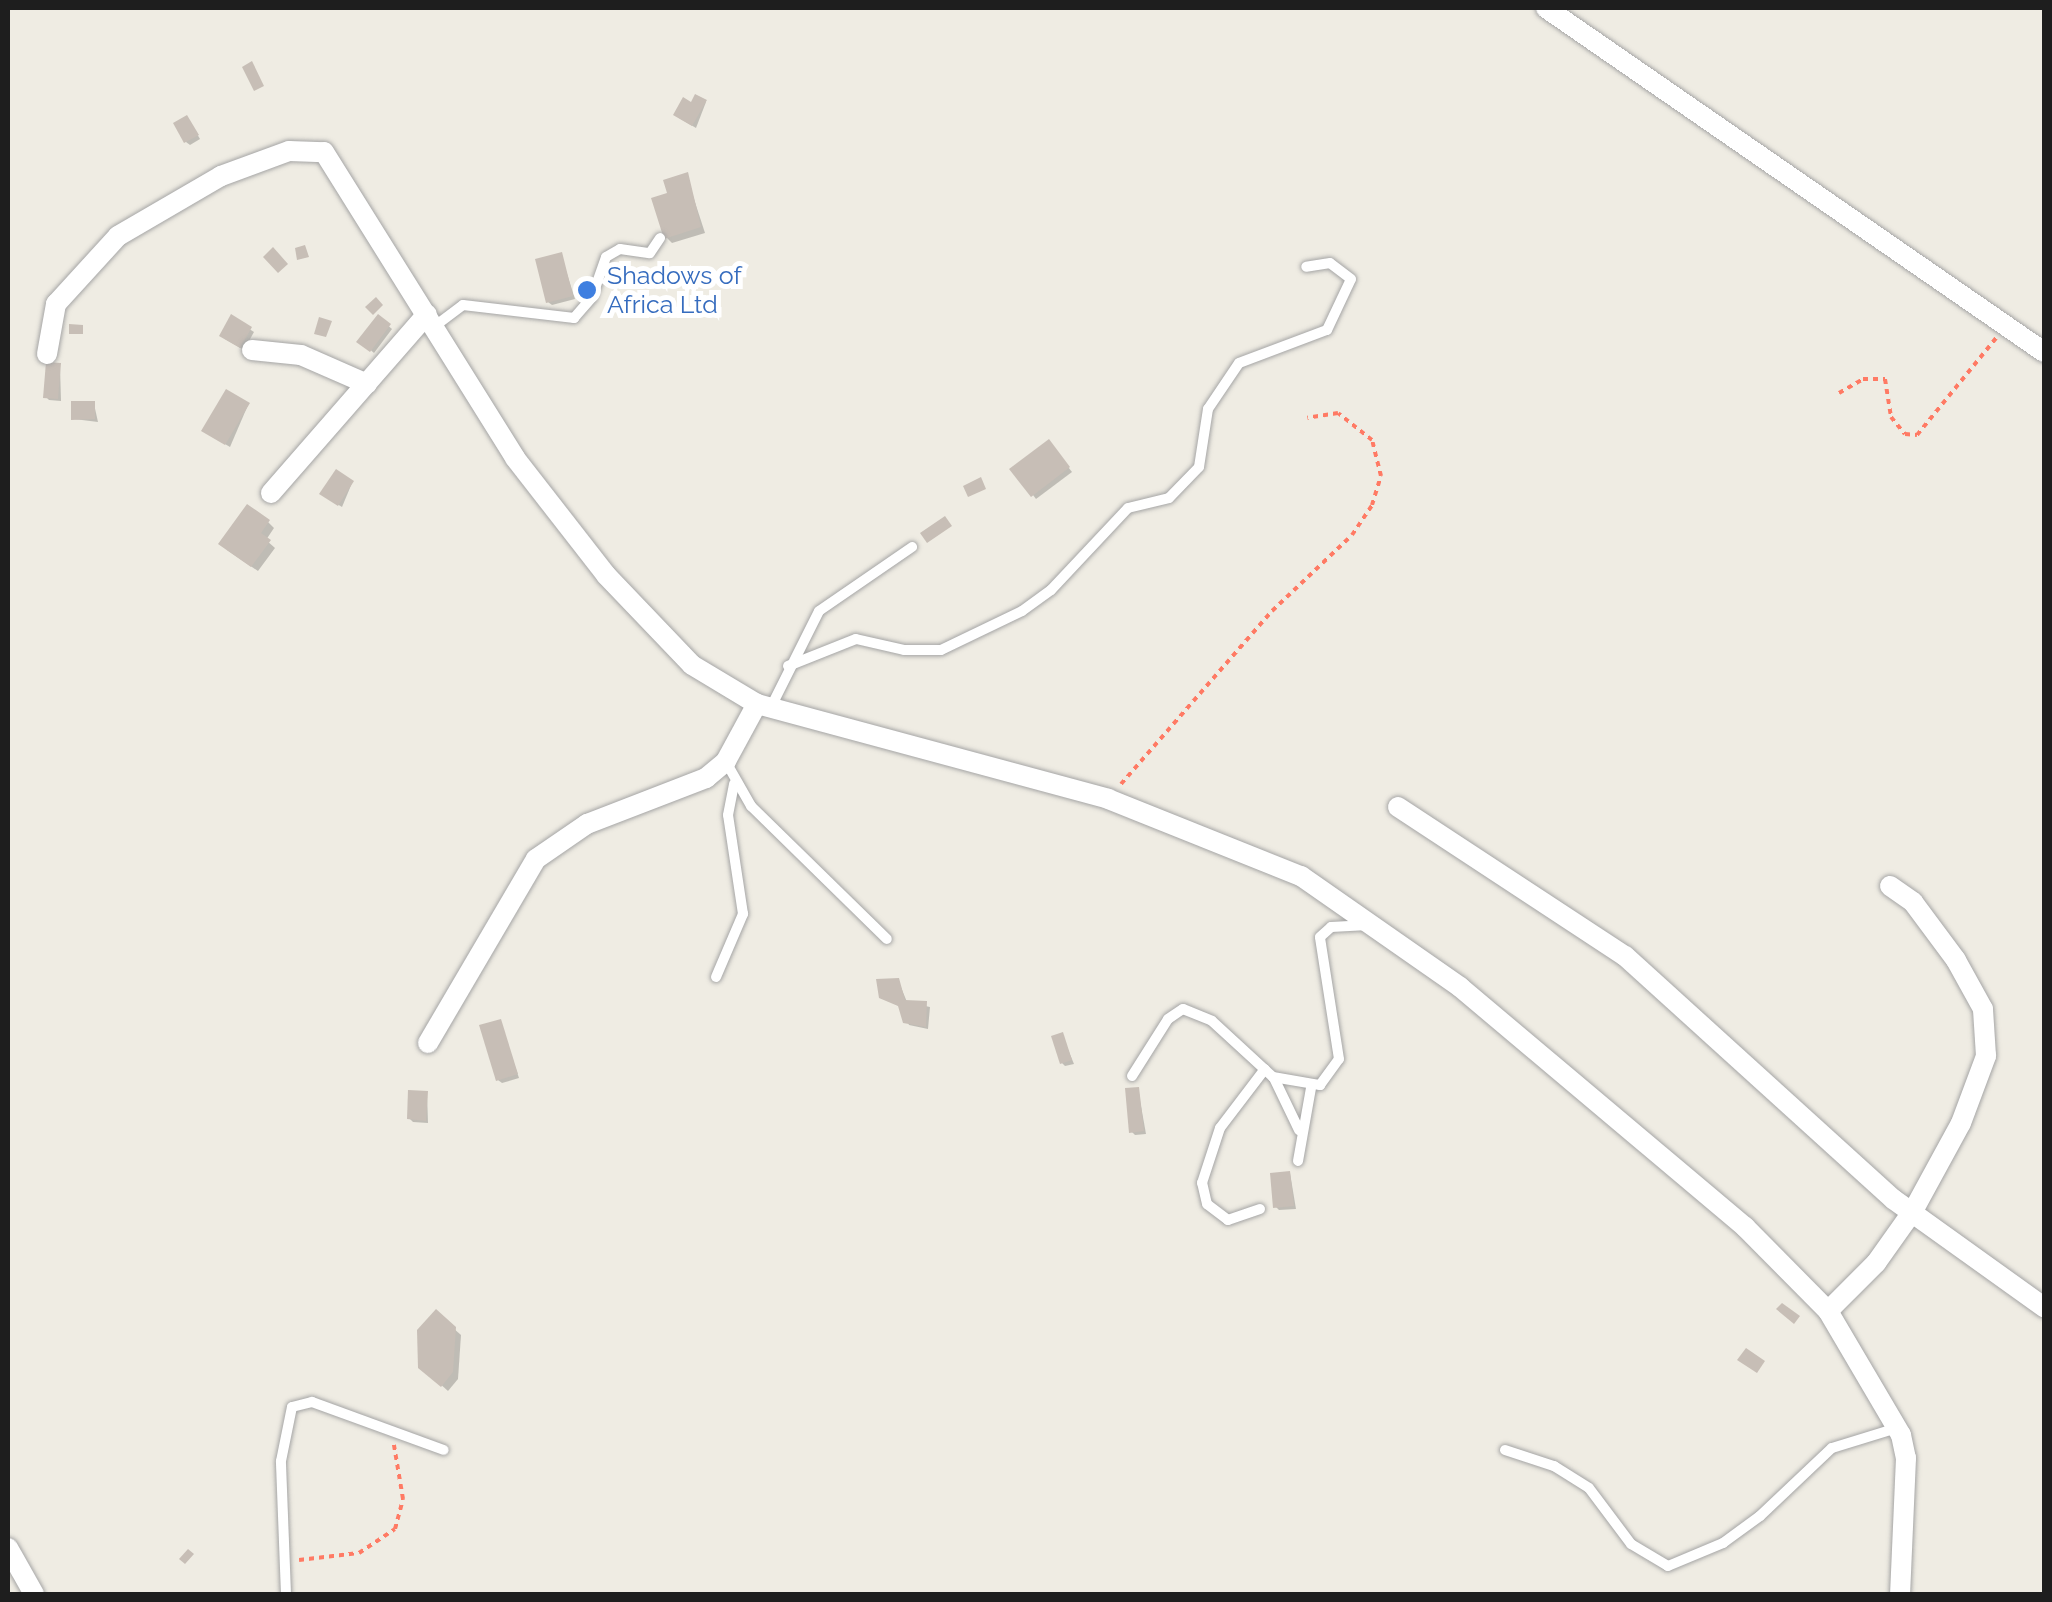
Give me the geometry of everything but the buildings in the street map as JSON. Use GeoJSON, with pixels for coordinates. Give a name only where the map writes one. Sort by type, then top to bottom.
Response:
{"type":"FeatureCollection","features":[{"type":"Feature","properties":{"kind":"street"},"geometry":{"type":"LineString","coordinates":[[1546,8],[2044,352]]}},
{"type":"Feature","properties":{"kind":"street"},"geometry":{"type":"LineString","coordinates":[[47,354],[56,304],[118,236],[221,176],[309,148],[331,158],[515,458],[606,576],[683,657],[764,705],[936,758],[1108,800],[1301,876],[1374,924],[1628,1128],[1828,1311],[1898,1427],[1906,1458],[1900,1594]]}},
{"type":"Feature","properties":{"kind":"street"},"geometry":{"type":"LineString","coordinates":[[271,492],[367,384],[431,320]]}},
{"type":"Feature","properties":{"kind":"street"},"geometry":{"type":"LineString","coordinates":[[252,350],[301,355],[367,384]]}},
{"type":"Feature","properties":{"kind":"street"},"geometry":{"type":"LineString","coordinates":[[428,1043],[536,859],[587,824],[678,792],[726,761],[764,705]]}},
{"type":"Feature","properties":{"kind":"street"},"geometry":{"type":"LineString","coordinates":[[1398,807],[1625,956],[1912,1211],[2044,1307]]}},
{"type":"Feature","properties":{"kind":"street"},"geometry":{"type":"LineString","coordinates":[[1828,1311],[1876,1263],[1912,1211],[1961,1123],[1986,1056],[1988,1032],[1983,1009],[1942,940],[1913,902],[1890,886]]}},
{"type":"Feature","properties":{"kind":"street"},"geometry":{"type":"LineString","coordinates":[[8,1548],[34,1594]]}},
{"type":"Feature","properties":{"kind":"lane"},"geometry":{"type":"LineString","coordinates":[[431,320],[463,305],[574,318],[592,297],[606,257],[620,249],[650,253],[660,238]]}},
{"type":"Feature","properties":{"kind":"lane"},"geometry":{"type":"LineString","coordinates":[[788,666],[856,639],[904,650],[941,650],[1022,612],[1051,590],[1128,508],[1169,498],[1199,467],[1208,409],[1240,362],[1327,330],[1351,279],[1330,263],[1306,268]]}},
{"type":"Feature","properties":{"kind":"lane"},"geometry":{"type":"LineString","coordinates":[[764,705],[819,610],[872,569],[912,548]]}},
{"type":"Feature","properties":{"kind":"lane"},"geometry":{"type":"LineString","coordinates":[[726,761],[734,784],[887,939]]}},
{"type":"Feature","properties":{"kind":"lane"},"geometry":{"type":"LineString","coordinates":[[716,977],[743,914],[728,815],[734,784]]}},
{"type":"Feature","properties":{"kind":"lane"},"geometry":{"type":"LineString","coordinates":[[1298,1161],[1299,1130],[1311,1088],[1332,1076],[1339,1059],[1321,934],[1374,924]]}},
{"type":"Feature","properties":{"kind":"lane"},"geometry":{"type":"LineString","coordinates":[[1132,1076],[1168,1019],[1183,1008],[1212,1020],[1269,1073],[1299,1130]]}},
{"type":"Feature","properties":{"kind":"lane"},"geometry":{"type":"LineString","coordinates":[[1269,1073],[1311,1088]]}},
{"type":"Feature","properties":{"kind":"lane"},"geometry":{"type":"LineString","coordinates":[[1260,1209],[1228,1220],[1207,1204],[1202,1183],[1220,1128],[1269,1073]]}},
{"type":"Feature","properties":{"kind":"lane"},"geometry":{"type":"LineString","coordinates":[[286,1594],[281,1442],[292,1407],[312,1402],[444,1450]]}},
{"type":"Feature","properties":{"kind":"lane"},"geometry":{"type":"LineString","coordinates":[[1505,1450],[1554,1466],[1589,1488],[1631,1544],[1668,1566],[1723,1543],[1760,1516],[1832,1448],[1898,1427]]}},
{"type":"Feature","properties":{"kind":"path"},"geometry":{"type":"LineString","coordinates":[[1840,393],[1863,379],[1884,379],[1892,417],[1905,434],[1917,435],[1986,346],[2009,328]]}},
{"type":"Feature","properties":{"kind":"path"},"geometry":{"type":"LineString","coordinates":[[1108,800],[1272,611],[1352,535],[1372,505],[1381,476],[1372,440],[1338,413],[1308,418]]}},
{"type":"Feature","properties":{"kind":"path"},"geometry":{"type":"LineString","coordinates":[[284,1561],[359,1553],[395,1529],[403,1499],[392,1434]]}},
{"type":"Feature","properties":{"kind":"place","name":"Shadows of Africa Ltd"},"geometry":{"type":"Point","coordinates":[587,290]}}]}
